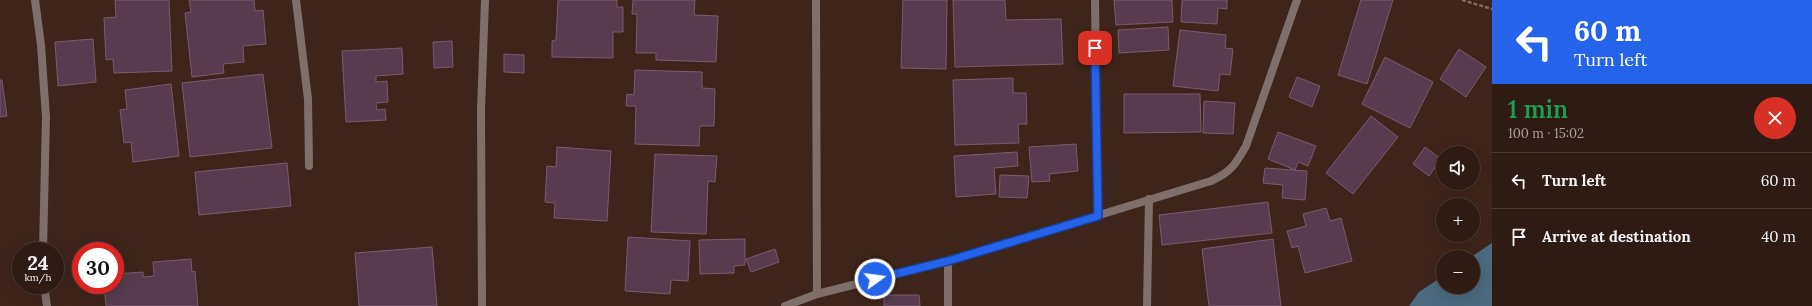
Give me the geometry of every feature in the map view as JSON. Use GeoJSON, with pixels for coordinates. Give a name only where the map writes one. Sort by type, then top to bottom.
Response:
{"type":"FeatureCollection","features":[{"type":"Feature","properties":{"kind":"street"},"geometry":{"type":"LineString","coordinates":[[35,0],[41,45],[46,117],[43,242]]}},
{"type":"Feature","properties":{"kind":"street"},"geometry":{"type":"LineString","coordinates":[[296,0],[308,99],[309,166]]}},
{"type":"Feature","properties":{"kind":"street"},"geometry":{"type":"LineString","coordinates":[[482,306],[481,110],[485,0]]}},
{"type":"Feature","properties":{"kind":"street"},"geometry":{"type":"LineString","coordinates":[[816,0],[817,294]]}},
{"type":"Feature","properties":{"kind":"street"},"geometry":{"type":"LineString","coordinates":[[1095,0],[1098,216]]}},
{"type":"Feature","properties":{"kind":"street"},"geometry":{"type":"LineString","coordinates":[[785,306],[817,294],[948,261],[1211,181],[1226,174],[1236,163],[1246,146],[1297,0]]}},
{"type":"Feature","properties":{"kind":"street"},"geometry":{"type":"LineString","coordinates":[[1147,306],[1149,199]]}},
{"type":"Feature","properties":{"kind":"street"},"geometry":{"type":"LineString","coordinates":[[948,261],[948,306]]}},
{"type":"Feature","properties":{"kind":"street"},"geometry":{"type":"LineString","coordinates":[[45,294],[47,306]]}},
{"type":"Feature","properties":{"kind":"path"},"geometry":{"type":"LineString","coordinates":[[1462,0],[1492,9]]}},
{"type":"Feature","properties":{"kind":"water"},"geometry":{"type":"Polygon","coordinates":[[[1492,243],[1492,306],[1409,306],[1419,292],[1436,281],[1436,294],[1480,294],[1480,251],[1492,243]]]}},
{"type":"Feature","properties":{"kind":"building"},"geometry":{"type":"Polygon","coordinates":[[[115,0],[169,0],[172,71],[114,73],[113,59],[106,60],[104,18],[116,17],[115,0]]]}},
{"type":"Feature","properties":{"kind":"building"},"geometry":{"type":"Polygon","coordinates":[[[189,0],[254,0],[255,11],[263,10],[266,44],[243,46],[244,62],[223,64],[224,73],[192,77],[185,13],[191,12],[189,0]]]}},
{"type":"Feature","properties":{"kind":"building"},"geometry":{"type":"Polygon","coordinates":[[[558,0],[617,0],[617,7],[623,7],[623,32],[613,32],[613,58],[552,57],[552,41],[556,40],[558,0]]]}},
{"type":"Feature","properties":{"kind":"building"},"geometry":{"type":"Polygon","coordinates":[[[633,0],[695,0],[694,15],[718,16],[716,62],[656,60],[656,53],[636,53],[637,14],[632,14],[633,0]]]}},
{"type":"Feature","properties":{"kind":"building"},"geometry":{"type":"Polygon","coordinates":[[[903,0],[947,0],[946,69],[901,68],[903,0]]]}},
{"type":"Feature","properties":{"kind":"building"},"geometry":{"type":"Polygon","coordinates":[[[953,0],[1005,0],[1006,20],[1061,19],[1063,64],[955,67],[953,0]]]}},
{"type":"Feature","properties":{"kind":"building"},"geometry":{"type":"Polygon","coordinates":[[[1114,0],[1172,0],[1173,22],[1116,25],[1114,0]]]}},
{"type":"Feature","properties":{"kind":"building"},"geometry":{"type":"Polygon","coordinates":[[[1182,0],[1227,0],[1227,9],[1218,8],[1217,24],[1181,22],[1182,0]]]}},
{"type":"Feature","properties":{"kind":"building"},"geometry":{"type":"Polygon","coordinates":[[[1361,0],[1393,0],[1367,84],[1338,75],[1361,0]]]}},
{"type":"Feature","properties":{"kind":"building"},"geometry":{"type":"Polygon","coordinates":[[[1168,27],[1169,50],[1119,53],[1118,30],[1168,27]]]}},
{"type":"Feature","properties":{"kind":"building"},"geometry":{"type":"Polygon","coordinates":[[[1180,30],[1226,35],[1225,48],[1233,49],[1230,75],[1220,74],[1218,91],[1173,86],[1180,30]]]}},
{"type":"Feature","properties":{"kind":"building"},"geometry":{"type":"Polygon","coordinates":[[[93,39],[96,82],[58,86],[55,42],[93,39]]]}},
{"type":"Feature","properties":{"kind":"building"},"geometry":{"type":"Polygon","coordinates":[[[452,41],[453,67],[434,68],[433,42],[452,41]]]}},
{"type":"Feature","properties":{"kind":"building"},"geometry":{"type":"Polygon","coordinates":[[[402,48],[403,74],[376,76],[376,82],[387,81],[388,102],[376,103],[377,110],[385,109],[386,120],[346,122],[342,51],[402,48]]]}},
{"type":"Feature","properties":{"kind":"building"},"geometry":{"type":"Polygon","coordinates":[[[1459,49],[1486,67],[1466,97],[1440,79],[1459,49]]]}},
{"type":"Feature","properties":{"kind":"building"},"geometry":{"type":"Polygon","coordinates":[[[504,54],[524,55],[524,73],[504,72],[504,54]]]}},
{"type":"Feature","properties":{"kind":"building"},"geometry":{"type":"Polygon","coordinates":[[[1385,57],[1433,82],[1410,128],[1362,104],[1385,57]]]}},
{"type":"Feature","properties":{"kind":"building"},"geometry":{"type":"Polygon","coordinates":[[[635,70],[702,72],[702,88],[715,89],[714,126],[700,126],[699,146],[635,144],[636,106],[626,106],[627,94],[634,95],[635,70]]]}},
{"type":"Feature","properties":{"kind":"building"},"geometry":{"type":"Polygon","coordinates":[[[263,74],[272,148],[190,157],[182,83],[263,74]]]}},
{"type":"Feature","properties":{"kind":"building"},"geometry":{"type":"Polygon","coordinates":[[[1297,77],[1320,86],[1312,107],[1289,97],[1297,77]]]}},
{"type":"Feature","properties":{"kind":"building"},"geometry":{"type":"Polygon","coordinates":[[[1013,78],[1013,93],[1026,93],[1027,124],[1018,124],[1019,143],[955,145],[953,80],[1013,78]]]}},
{"type":"Feature","properties":{"kind":"building"},"geometry":{"type":"Polygon","coordinates":[[[0,80],[2,80],[7,116],[0,117],[0,80]]]}},
{"type":"Feature","properties":{"kind":"building"},"geometry":{"type":"Polygon","coordinates":[[[171,84],[179,156],[133,162],[131,142],[124,143],[120,110],[127,109],[125,90],[171,84]]]}},
{"type":"Feature","properties":{"kind":"building"},"geometry":{"type":"Polygon","coordinates":[[[1124,94],[1200,94],[1201,132],[1124,133],[1124,94]]]}},
{"type":"Feature","properties":{"kind":"building"},"geometry":{"type":"Polygon","coordinates":[[[1204,101],[1235,103],[1233,134],[1203,133],[1204,101]]]}},
{"type":"Feature","properties":{"kind":"building"},"geometry":{"type":"Polygon","coordinates":[[[1371,116],[1398,137],[1353,194],[1326,173],[1371,116]]]}},
{"type":"Feature","properties":{"kind":"building"},"geometry":{"type":"Polygon","coordinates":[[[1278,132],[1316,146],[1308,166],[1298,162],[1295,170],[1268,159],[1278,132]]]}},
{"type":"Feature","properties":{"kind":"building"},"geometry":{"type":"Polygon","coordinates":[[[1076,144],[1078,171],[1049,174],[1050,181],[1032,182],[1029,147],[1076,144]]]}},
{"type":"Feature","properties":{"kind":"building"},"geometry":{"type":"Polygon","coordinates":[[[557,147],[611,151],[607,221],[554,218],[555,203],[545,202],[547,166],[556,167],[557,147]]]}},
{"type":"Feature","properties":{"kind":"building"},"geometry":{"type":"Polygon","coordinates":[[[1425,147],[1436,155],[1436,166],[1429,176],[1413,164],[1425,147]]]}},
{"type":"Feature","properties":{"kind":"building"},"geometry":{"type":"Polygon","coordinates":[[[1017,152],[1018,166],[994,168],[996,194],[956,197],[954,156],[1017,152]]]}},
{"type":"Feature","properties":{"kind":"building"},"geometry":{"type":"Polygon","coordinates":[[[655,154],[717,156],[715,182],[708,181],[706,234],[651,232],[655,154]]]}},
{"type":"Feature","properties":{"kind":"building"},"geometry":{"type":"Polygon","coordinates":[[[287,163],[291,206],[199,215],[195,172],[287,163]]]}},
{"type":"Feature","properties":{"kind":"building"},"geometry":{"type":"Polygon","coordinates":[[[1265,168],[1307,171],[1305,200],[1282,198],[1283,185],[1263,183],[1265,168]]]}},
{"type":"Feature","properties":{"kind":"building"},"geometry":{"type":"Polygon","coordinates":[[[1000,175],[1029,176],[1027,198],[999,197],[1000,175]]]}},
{"type":"Feature","properties":{"kind":"building"},"geometry":{"type":"Polygon","coordinates":[[[1268,202],[1272,233],[1162,245],[1159,215],[1268,202]]]}},
{"type":"Feature","properties":{"kind":"building"},"geometry":{"type":"Polygon","coordinates":[[[1326,208],[1330,221],[1341,218],[1352,261],[1305,273],[1298,246],[1292,248],[1287,231],[1306,226],[1303,214],[1326,208]]]}},
{"type":"Feature","properties":{"kind":"building"},"geometry":{"type":"Polygon","coordinates":[[[628,237],[690,241],[688,281],[671,280],[670,294],[625,291],[628,237]]]}},
{"type":"Feature","properties":{"kind":"building"},"geometry":{"type":"Polygon","coordinates":[[[745,239],[745,265],[734,266],[734,273],[700,274],[699,240],[745,239]]]}},
{"type":"Feature","properties":{"kind":"building"},"geometry":{"type":"Polygon","coordinates":[[[1273,239],[1281,306],[1209,306],[1202,249],[1273,239]]]}},
{"type":"Feature","properties":{"kind":"building"},"geometry":{"type":"Polygon","coordinates":[[[432,247],[437,306],[359,306],[355,253],[432,247]]]}},
{"type":"Feature","properties":{"kind":"building"},"geometry":{"type":"Polygon","coordinates":[[[775,249],[779,262],[751,272],[746,259],[775,249]]]}},
{"type":"Feature","properties":{"kind":"building"},"geometry":{"type":"Polygon","coordinates":[[[191,259],[192,272],[195,271],[198,306],[106,306],[105,294],[124,294],[124,273],[143,272],[143,277],[154,276],[153,262],[191,259]]]}},
{"type":"Feature","properties":{"kind":"building"},"geometry":{"type":"Polygon","coordinates":[[[884,295],[919,295],[920,306],[884,306],[884,295]]]}},
{"type":"Feature","properties":{"kind":"route"},"geometry":{"type":"LineString","coordinates":[[875,279],[948,261],[1098,216],[1095,48]]}}]}
